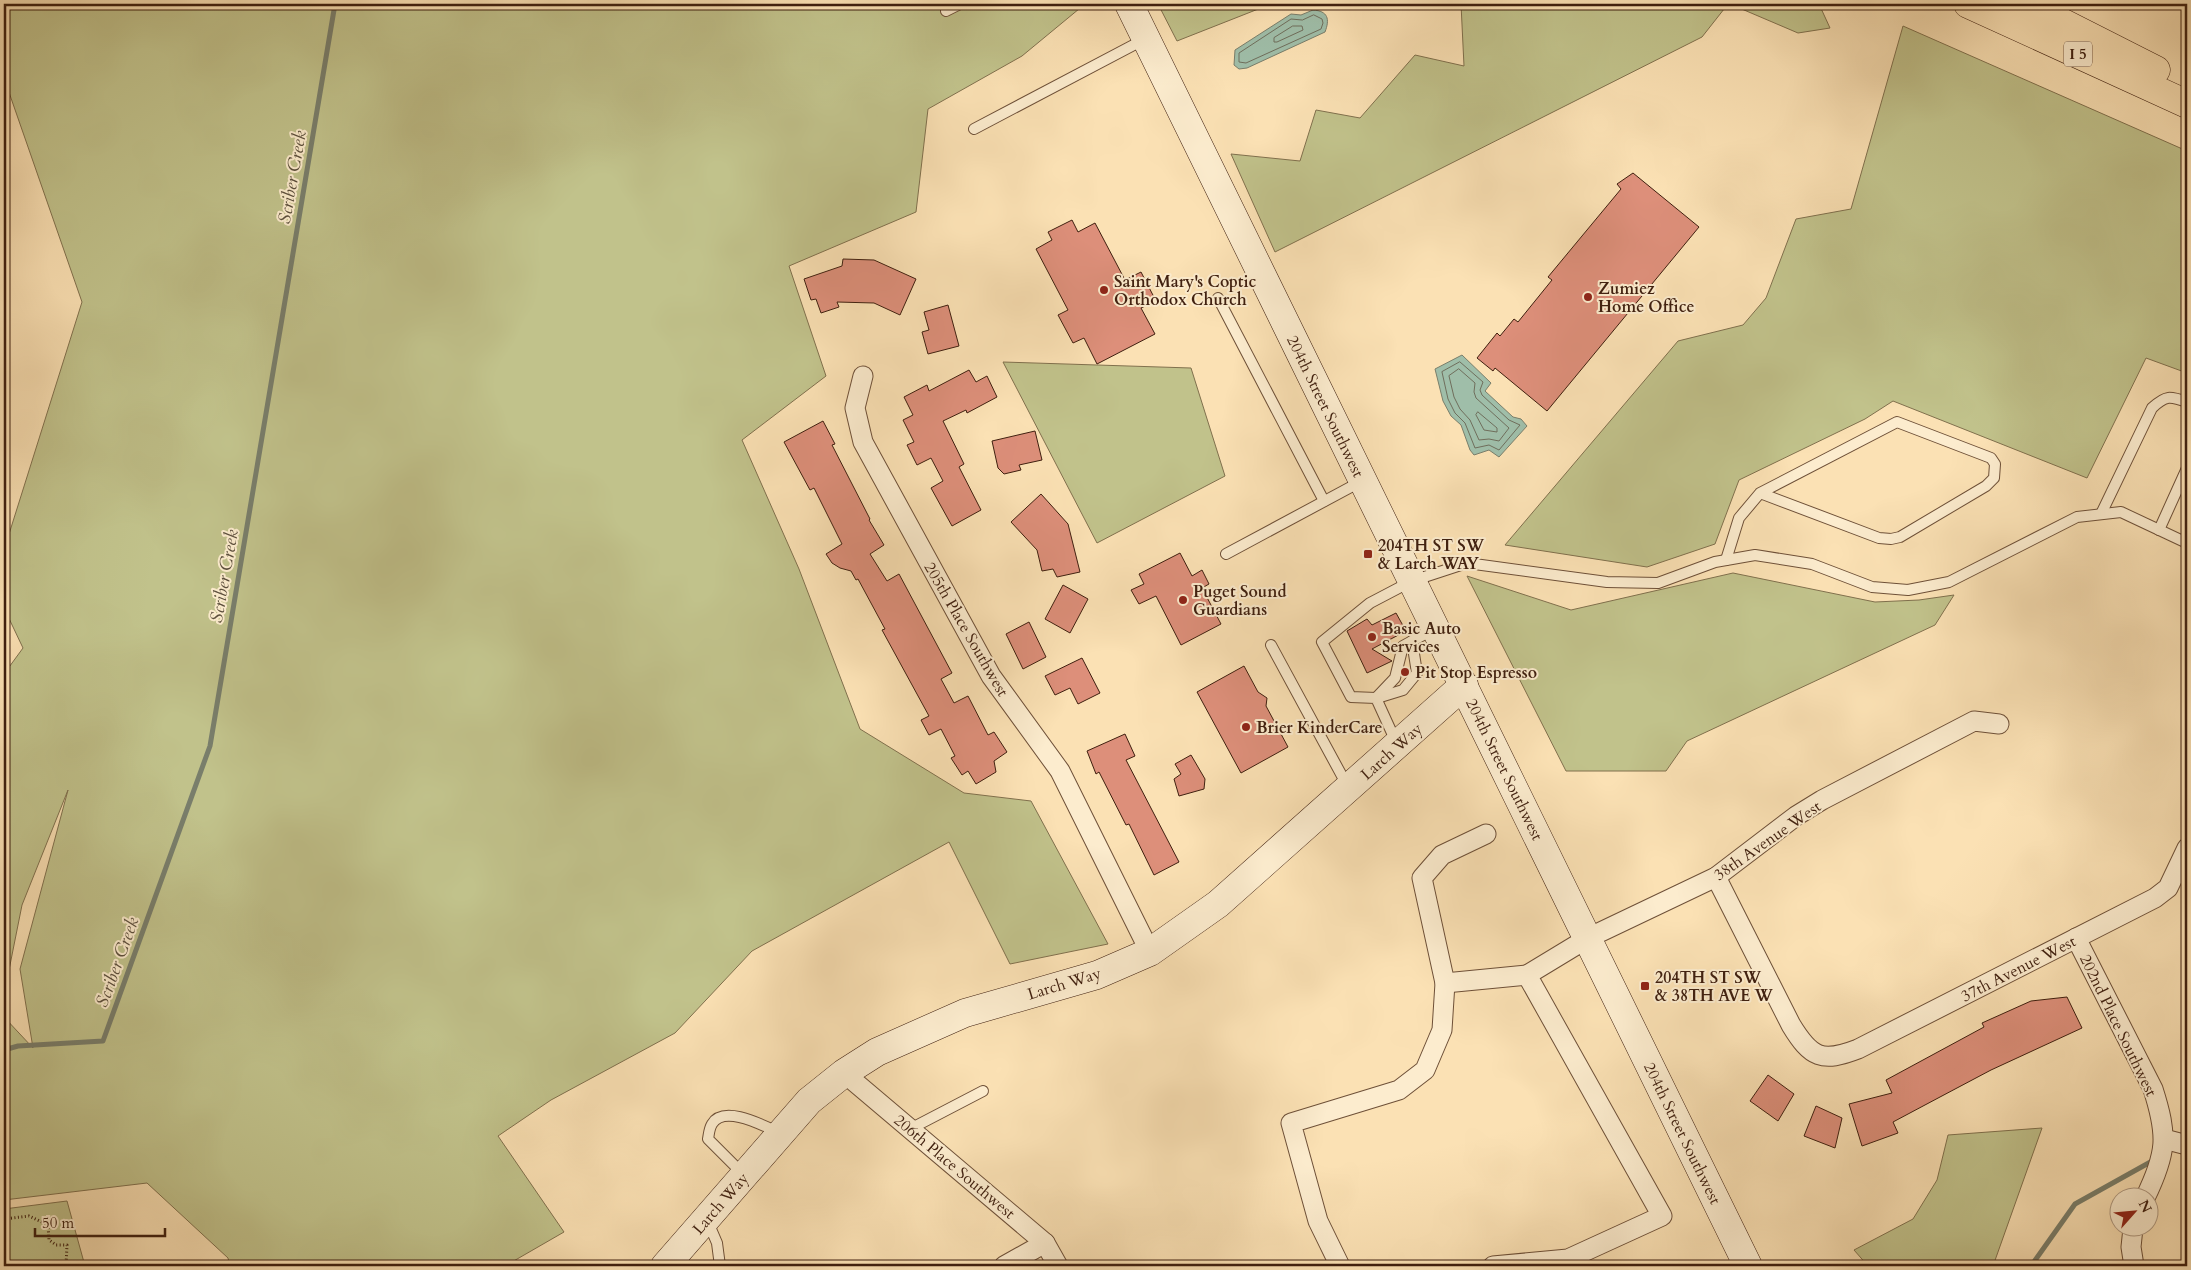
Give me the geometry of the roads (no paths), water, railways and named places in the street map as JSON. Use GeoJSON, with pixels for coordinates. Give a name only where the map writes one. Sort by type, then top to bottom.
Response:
{"type":"FeatureCollection","features":[{"type":"Feature","properties":{"kind":"highway","name":"I 5"},"geometry":{"type":"LineString","coordinates":[[1968,4],[2187,104]]}},
{"type":"Feature","properties":{"kind":"highway"},"geometry":{"type":"LineString","coordinates":[[2026,4],[2187,86]]}},
{"type":"Feature","properties":{"kind":"street","name":"204th Street Southwest"},"geometry":{"type":"LineString","coordinates":[[1129,4],[1412,581],[1424,634],[1464,685],[1748,1266]]}},
{"type":"Feature","properties":{"kind":"street","name":"205th Place Southwest"},"geometry":{"type":"LineString","coordinates":[[863,376],[855,408],[863,442],[991,676],[1060,771],[1150,952]]}},
{"type":"Feature","properties":{"kind":"street","name":"Larch Way"},"geometry":{"type":"LineString","coordinates":[[665,1266],[809,1101],[844,1073],[877,1052],[965,1013],[1097,975],[1150,952],[1218,904],[1464,685]]}},
{"type":"Feature","properties":{"kind":"street","name":"38th Avenue West"},"geometry":{"type":"LineString","coordinates":[[1528,975],[1588,938],[1716,877],[1796,816],[1822,800],[1974,722],[1999,724]]}},
{"type":"Feature","properties":{"kind":"street"},"geometry":{"type":"LineString","coordinates":[[1340,1266],[1318,1221],[1291,1123],[1399,1090],[1425,1070],[1442,1030],[1445,983],[1422,878],[1442,855],[1486,834]]}},
{"type":"Feature","properties":{"kind":"street","name":"37th Avenue West"},"geometry":{"type":"LineString","coordinates":[[1716,877],[1791,1025],[1801,1040],[1811,1050],[1823,1057],[1841,1056],[2155,898],[2168,888],[2187,848]]}},
{"type":"Feature","properties":{"kind":"street","name":"202nd Place Southwest"},"geometry":{"type":"LineString","coordinates":[[2076,938],[2153,1089],[2162,1116],[2164,1139],[2161,1162],[2149,1188]]}},
{"type":"Feature","properties":{"kind":"street"},"geometry":{"type":"LineString","coordinates":[[1445,983],[1528,975],[1662,1216],[1568,1259],[1493,1266]]}},
{"type":"Feature","properties":{"kind":"street","name":"206th Place Southwest"},"geometry":{"type":"LineString","coordinates":[[844,1073],[1045,1243],[1058,1266]]}},
{"type":"Feature","properties":{"kind":"street"},"geometry":{"type":"LineString","coordinates":[[2164,1139],[2187,1145]]}},
{"type":"Feature","properties":{"kind":"street"},"geometry":{"type":"LineString","coordinates":[[2132,1238],[2131,1247],[2134,1266]]}},
{"type":"Feature","properties":{"kind":"street"},"geometry":{"type":"LineString","coordinates":[[1004,1266],[1045,1243]]}},
{"type":"Feature","properties":{"kind":"lane"},"geometry":{"type":"LineString","coordinates":[[946,11],[960,4]]}},
{"type":"Feature","properties":{"kind":"lane"},"geometry":{"type":"LineString","coordinates":[[974,129],[1146,39]]}},
{"type":"Feature","properties":{"kind":"lane"},"geometry":{"type":"LineString","coordinates":[[1218,298],[1324,501]]}},
{"type":"Feature","properties":{"kind":"lane"},"geometry":{"type":"LineString","coordinates":[[2101,514],[2152,408],[2162,398],[2172,397],[2187,402]]}},
{"type":"Feature","properties":{"kind":"lane"},"geometry":{"type":"LineString","coordinates":[[1726,560],[1739,518],[1760,493],[1897,422],[1991,458],[1995,464],[1994,478],[1986,486],[1900,537],[1891,539],[1880,538],[1760,493]]}},
{"type":"Feature","properties":{"kind":"lane"},"geometry":{"type":"LineString","coordinates":[[2159,530],[2187,468]]}},
{"type":"Feature","properties":{"kind":"lane"},"geometry":{"type":"LineString","coordinates":[[1226,554],[1363,481]]}},
{"type":"Feature","properties":{"kind":"lane"},"geometry":{"type":"LineString","coordinates":[[1424,634],[1417,673],[1403,690],[1376,698],[1351,697],[1322,642],[1370,604],[1412,581],[1467,563],[1608,582],[1658,583],[1715,562],[1755,555],[1812,564],[1872,588],[1908,590],[1949,582],[2077,517],[2121,512],[2187,543]]}},
{"type":"Feature","properties":{"kind":"lane"},"geometry":{"type":"LineString","coordinates":[[1376,698],[1395,678],[1403,646],[1424,634]]}},
{"type":"Feature","properties":{"kind":"lane"},"geometry":{"type":"LineString","coordinates":[[1271,645],[1349,789]]}},
{"type":"Feature","properties":{"kind":"lane"},"geometry":{"type":"LineString","coordinates":[[1376,698],[1398,745]]}},
{"type":"Feature","properties":{"kind":"lane"},"geometry":{"type":"LineString","coordinates":[[910,1129],[983,1091]]}},
{"type":"Feature","properties":{"kind":"lane"},"geometry":{"type":"LineString","coordinates":[[744,1175],[708,1139],[710,1126],[715,1119],[729,1116],[744,1118],[781,1134]]}},
{"type":"Feature","properties":{"kind":"lane"},"geometry":{"type":"LineString","coordinates":[[706,1219],[717,1242],[720,1266]]}},
{"type":"Feature","properties":{"kind":"water"},"geometry":{"type":"Polygon","coordinates":[[[1313,10],[1325,14],[1327,23],[1325,32],[1247,68],[1239,69],[1234,65],[1235,50],[1291,14],[1301,15],[1313,10]]]}},
{"type":"Feature","properties":{"kind":"water"},"geometry":{"type":"Polygon","coordinates":[[[1462,355],[1491,383],[1485,391],[1513,417],[1521,419],[1527,426],[1499,457],[1489,450],[1474,455],[1470,450],[1461,425],[1451,416],[1443,401],[1435,369],[1462,355]]]}},
{"type":"Feature","properties":{"kind":"waterway","name":"Scriber Creek"},"geometry":{"type":"LineString","coordinates":[[4,1050],[18,1046],[103,1041],[210,746],[335,4]]}},
{"type":"Feature","properties":{"kind":"waterway"},"geometry":{"type":"LineString","coordinates":[[2031,1266],[2075,1204],[2154,1160]]}},
{"type":"Feature","properties":{"kind":"place","name":"Saint Mary's Coptic Orthodox Church"},"geometry":{"type":"Point","coordinates":[1104,290]}},
{"type":"Feature","properties":{"kind":"place","name":"Zumiez Home Office"},"geometry":{"type":"Point","coordinates":[1588,297]}},
{"type":"Feature","properties":{"kind":"place","name":"204TH ST SW & Larch WAY"},"geometry":{"type":"Point","coordinates":[1368,554]}},
{"type":"Feature","properties":{"kind":"place","name":"Puget Sound Guardians"},"geometry":{"type":"Point","coordinates":[1183,600]}},
{"type":"Feature","properties":{"kind":"place","name":"Basic Auto Services"},"geometry":{"type":"Point","coordinates":[1372,637]}},
{"type":"Feature","properties":{"kind":"place","name":"Pit Stop Espresso"},"geometry":{"type":"Point","coordinates":[1405,672]}},
{"type":"Feature","properties":{"kind":"place","name":"Brier KinderCare"},"geometry":{"type":"Point","coordinates":[1246,727]}},
{"type":"Feature","properties":{"kind":"place","name":"204TH ST SW & 38TH AVE W"},"geometry":{"type":"Point","coordinates":[1645,986]}}]}
